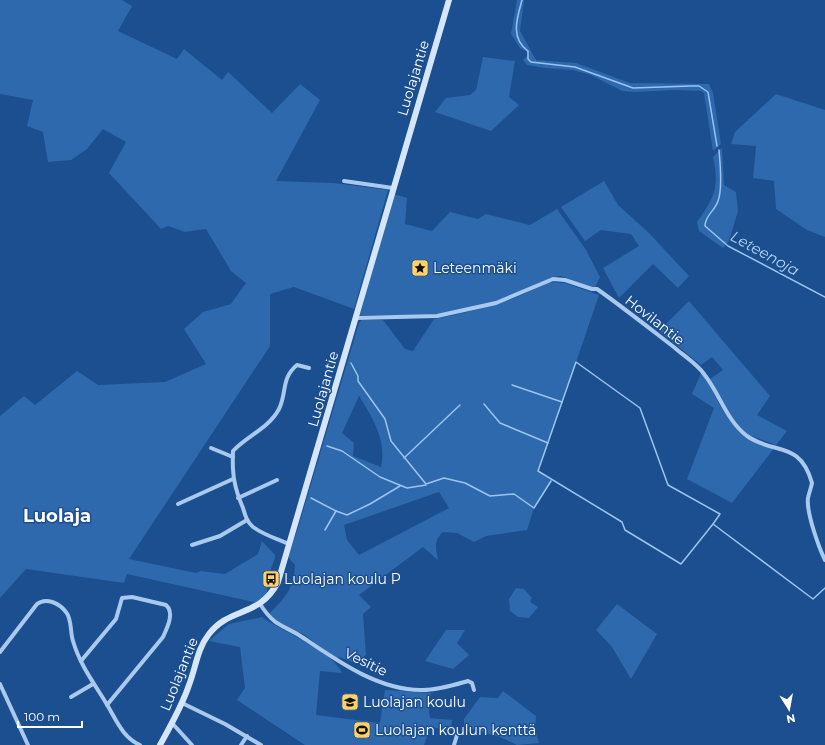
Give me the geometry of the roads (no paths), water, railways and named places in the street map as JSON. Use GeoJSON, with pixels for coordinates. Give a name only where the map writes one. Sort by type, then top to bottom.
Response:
{"type":"FeatureCollection","features":[{"type":"Feature","properties":{"kind":"main road","name":"Luolajantie"},"geometry":{"type":"LineString","coordinates":[[160,745],[182,703],[200,650],[213,628],[227,618],[260,604],[271,594],[278,582],[449,0]]}},
{"type":"Feature","properties":{"kind":"street"},"geometry":{"type":"LineString","coordinates":[[344,181],[393,188]]}},
{"type":"Feature","properties":{"kind":"street","name":"Hovilantie"},"geometry":{"type":"LineString","coordinates":[[356,318],[428,318],[496,303],[553,279],[565,280],[592,289],[597,289],[642,322],[700,369],[716,393],[730,419],[738,428],[759,442],[787,449],[795,454],[803,464],[812,483],[808,498],[809,507],[818,542],[825,560]]}},
{"type":"Feature","properties":{"kind":"street"},"geometry":{"type":"LineString","coordinates":[[289,544],[264,533],[252,526],[247,520],[238,498],[234,480],[233,451],[274,417],[283,398],[287,375],[292,368],[297,364],[309,368]]}},
{"type":"Feature","properties":{"kind":"street"},"geometry":{"type":"LineString","coordinates":[[211,448],[233,456]]}},
{"type":"Feature","properties":{"kind":"street"},"geometry":{"type":"LineString","coordinates":[[178,504],[234,480]]}},
{"type":"Feature","properties":{"kind":"street"},"geometry":{"type":"LineString","coordinates":[[238,498],[277,480]]}},
{"type":"Feature","properties":{"kind":"street"},"geometry":{"type":"LineString","coordinates":[[192,545],[220,536],[247,520]]}},
{"type":"Feature","properties":{"kind":"street"},"geometry":{"type":"LineString","coordinates":[[81,661],[116,619],[122,598],[132,597],[166,605],[171,612],[168,625],[157,647],[107,705]]}},
{"type":"Feature","properties":{"kind":"street"},"geometry":{"type":"LineString","coordinates":[[0,652],[37,604],[41,601],[53,602],[67,614],[73,641],[81,661],[117,723],[133,744],[140,745]]}},
{"type":"Feature","properties":{"kind":"street","name":"Vesitie"},"geometry":{"type":"LineString","coordinates":[[260,604],[273,622],[304,638],[333,658],[390,686],[424,690],[468,681],[472,683],[474,690]]}},
{"type":"Feature","properties":{"kind":"street"},"geometry":{"type":"LineString","coordinates":[[0,684],[28,745]]}},
{"type":"Feature","properties":{"kind":"street"},"geometry":{"type":"LineString","coordinates":[[71,697],[94,684]]}},
{"type":"Feature","properties":{"kind":"street"},"geometry":{"type":"LineString","coordinates":[[182,703],[248,736],[261,745]]}},
{"type":"Feature","properties":{"kind":"street"},"geometry":{"type":"LineString","coordinates":[[172,723],[192,745]]}},
{"type":"Feature","properties":{"kind":"street"},"geometry":{"type":"LineString","coordinates":[[454,745],[457,735]]}},
{"type":"Feature","properties":{"kind":"street"},"geometry":{"type":"LineString","coordinates":[[241,745],[248,736]]}},
{"type":"Feature","properties":{"kind":"waterway","name":"Leteenoja"},"geometry":{"type":"LineString","coordinates":[[522,0],[516,27],[517,34],[522,46],[528,51],[528,59],[531,62],[575,67],[633,88],[699,86],[708,92],[717,146]]}},
{"type":"Feature","properties":{"kind":"waterway","name":"Leteenoja"},"geometry":{"type":"LineString","coordinates":[[719,150],[721,176],[720,196],[717,204],[705,222],[705,226],[728,246],[825,297]]}},
{"type":"Feature","properties":{"kind":"waterway"},"geometry":{"type":"LineString","coordinates":[[713,524],[681,564],[625,530],[622,522],[538,471],[576,362],[640,408],[668,485],[720,514],[713,524],[813,599],[825,588]]}},
{"type":"Feature","properties":{"kind":"waterway"},"geometry":{"type":"LineString","coordinates":[[351,363],[358,376],[358,381],[385,419],[391,441],[426,484],[444,478],[465,483],[490,496],[514,494],[534,508],[551,481]]}},
{"type":"Feature","properties":{"kind":"waterway"},"geometry":{"type":"LineString","coordinates":[[512,385],[562,402]]}},
{"type":"Feature","properties":{"kind":"waterway"},"geometry":{"type":"LineString","coordinates":[[484,404],[500,423],[548,443]]}},
{"type":"Feature","properties":{"kind":"waterway"},"geometry":{"type":"LineString","coordinates":[[404,458],[460,405]]}},
{"type":"Feature","properties":{"kind":"waterway"},"geometry":{"type":"LineString","coordinates":[[327,446],[342,451],[380,477],[407,488],[426,485]]}},
{"type":"Feature","properties":{"kind":"waterway"},"geometry":{"type":"LineString","coordinates":[[325,530],[336,511],[347,515],[370,504],[400,486]]}},
{"type":"Feature","properties":{"kind":"waterway"},"geometry":{"type":"LineString","coordinates":[[311,498],[336,511]]}},
{"type":"Feature","properties":{"kind":"place","name":"Leteenmäki"},"geometry":{"type":"Point","coordinates":[420,268]}},
{"type":"Feature","properties":{"kind":"place","name":"Luolajan koulu P"},"geometry":{"type":"Point","coordinates":[271,579]}},
{"type":"Feature","properties":{"kind":"place","name":"Luolajan koulu"},"geometry":{"type":"Point","coordinates":[350,702]}},
{"type":"Feature","properties":{"kind":"place","name":"Luolajan koulun kenttä"},"geometry":{"type":"Point","coordinates":[362,730]}},
{"type":"Feature","properties":{"kind":"district","name":"Luolaja"},"geometry":{"type":"Point","coordinates":[57,516]}}]}
